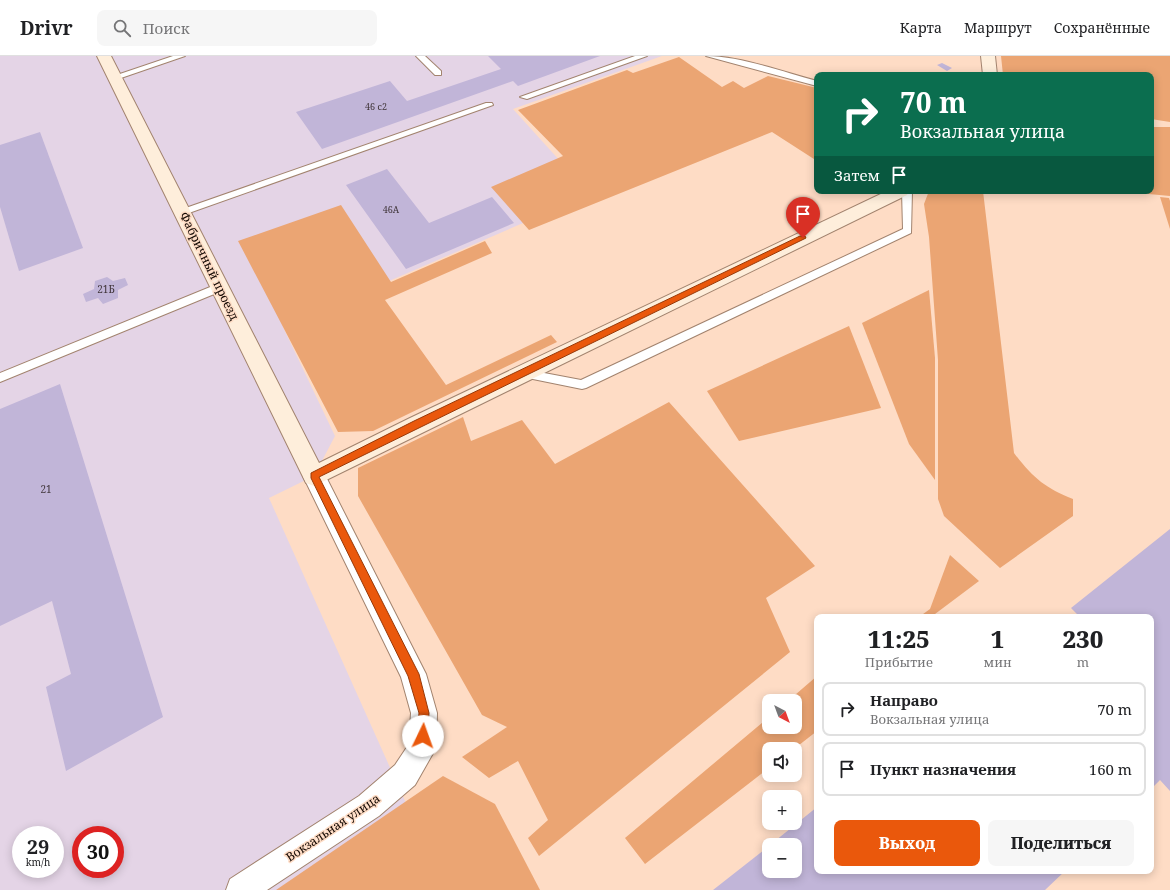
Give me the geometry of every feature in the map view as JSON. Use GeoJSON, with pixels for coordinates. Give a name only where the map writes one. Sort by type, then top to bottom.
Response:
{"type":"FeatureCollection","features":[{"type":"Feature","properties":{"kind":"street","name":"Фабричный проезд"},"geometry":{"type":"LineString","coordinates":[[104,56],[314,476]]}},
{"type":"Feature","properties":{"kind":"street"},"geometry":{"type":"LineString","coordinates":[[988,56],[990,72]]}},
{"type":"Feature","properties":{"kind":"street"},"geometry":{"type":"LineString","coordinates":[[314,476],[523,373],[895,194]]}},
{"type":"Feature","properties":{"kind":"street","name":"Вокзальная улица"},"geometry":{"type":"LineString","coordinates":[[241,890],[369,806],[405,775],[422,748],[424,713],[413,674],[314,476]]}},
{"type":"Feature","properties":{"kind":"lane"},"geometry":{"type":"LineString","coordinates":[[115,77],[181,56]]}},
{"type":"Feature","properties":{"kind":"lane"},"geometry":{"type":"LineString","coordinates":[[420,56],[438,73]]}},
{"type":"Feature","properties":{"kind":"lane"},"geometry":{"type":"LineString","coordinates":[[524,97],[643,56]]}},
{"type":"Feature","properties":{"kind":"lane"},"geometry":{"type":"LineString","coordinates":[[710,56],[814,83]]}},
{"type":"Feature","properties":{"kind":"lane"},"geometry":{"type":"LineString","coordinates":[[183,212],[490,105]]}},
{"type":"Feature","properties":{"kind":"lane"},"geometry":{"type":"LineString","coordinates":[[523,373],[582,385],[908,231],[907,194]]}},
{"type":"Feature","properties":{"kind":"lane"},"geometry":{"type":"LineString","coordinates":[[0,378],[220,287]]}},
{"type":"Feature","properties":{"kind":"shaded area"},"geometry":{"type":"Polygon","coordinates":[[[0,56],[662,56],[513,109],[590,194],[283,327],[335,436],[314,476],[269,498],[445,890],[0,890],[0,56]]]}},
{"type":"Feature","properties":{"kind":"shaded area"},"geometry":{"type":"Polygon","coordinates":[[[1001,56],[1170,56],[1170,122],[1154,119],[1154,72],[1003,72],[1001,56]]]}},
{"type":"Feature","properties":{"kind":"shaded area"},"geometry":{"type":"Polygon","coordinates":[[[679,57],[722,87],[733,81],[744,88],[768,76],[814,87],[814,159],[772,132],[529,230],[491,187],[563,156],[518,110],[627,70],[633,73],[679,57]]]}},
{"type":"Feature","properties":{"kind":"shaded area"},"geometry":{"type":"Polygon","coordinates":[[[1154,127],[1170,127],[1170,196],[1149,194],[1154,194],[1154,127]]]}},
{"type":"Feature","properties":{"kind":"shaded area"},"geometry":{"type":"Polygon","coordinates":[[[928,194],[983,194],[1014,453],[1027,469],[1040,481],[1055,491],[1073,499],[1073,516],[1000,568],[944,516],[938,499],[938,360],[929,237],[924,204],[928,194]]]}},
{"type":"Feature","properties":{"kind":"shaded area"},"geometry":{"type":"Polygon","coordinates":[[[1160,197],[1169,198],[1170,201],[1170,229],[1160,197]]]}},
{"type":"Feature","properties":{"kind":"shaded area"},"geometry":{"type":"Polygon","coordinates":[[[341,205],[391,282],[485,241],[492,253],[385,300],[446,385],[551,335],[557,342],[373,431],[338,432],[238,241],[341,205]]]}},
{"type":"Feature","properties":{"kind":"shaded area"},"geometry":{"type":"Polygon","coordinates":[[[929,290],[935,358],[935,480],[909,444],[862,323],[929,290]]]}},
{"type":"Feature","properties":{"kind":"shaded area"},"geometry":{"type":"Polygon","coordinates":[[[849,326],[881,408],[739,441],[707,391],[849,326]]]}},
{"type":"Feature","properties":{"kind":"shaded area"},"geometry":{"type":"Polygon","coordinates":[[[669,402],[815,566],[766,598],[790,652],[539,856],[528,838],[548,820],[518,761],[489,778],[462,757],[507,727],[482,715],[358,496],[358,468],[463,417],[471,441],[522,420],[555,464],[669,402]]]}},
{"type":"Feature","properties":{"kind":"shaded area"},"geometry":{"type":"Polygon","coordinates":[[[950,555],[979,581],[935,614],[923,614],[930,609],[950,555]]]}},
{"type":"Feature","properties":{"kind":"shaded area"},"geometry":{"type":"Polygon","coordinates":[[[814,679],[814,733],[802,743],[762,742],[762,773],[645,864],[625,838],[762,723],[762,734],[802,734],[802,694],[796,694],[814,679]]]}},
{"type":"Feature","properties":{"kind":"shaded area"},"geometry":{"type":"Polygon","coordinates":[[[443,776],[495,804],[540,890],[276,890],[443,776]]]}},
{"type":"Feature","properties":{"kind":"building"},"geometry":{"type":"Polygon","coordinates":[[[488,56],[600,56],[518,86],[513,81],[322,149],[296,112],[390,81],[407,101],[501,69],[488,56]]]}},
{"type":"Feature","properties":{"kind":"building"},"geometry":{"type":"Polygon","coordinates":[[[942,63],[952,68],[947,71],[937,65],[942,63]]]}},
{"type":"Feature","properties":{"kind":"building"},"geometry":{"type":"Polygon","coordinates":[[[40,132],[83,248],[19,271],[0,207],[0,145],[40,132]]]}},
{"type":"Feature","properties":{"kind":"building"},"geometry":{"type":"Polygon","coordinates":[[[387,169],[429,223],[492,197],[514,223],[406,269],[346,185],[387,169]]]}},
{"type":"Feature","properties":{"kind":"building"},"geometry":{"type":"Polygon","coordinates":[[[107,277],[113,281],[125,278],[128,285],[118,290],[118,298],[103,304],[98,298],[86,302],[83,294],[94,289],[95,281],[107,277]]]}},
{"type":"Feature","properties":{"kind":"building"},"geometry":{"type":"Polygon","coordinates":[[[60,384],[163,717],[66,771],[46,687],[71,674],[52,601],[0,626],[0,409],[60,384]]]}},
{"type":"Feature","properties":{"kind":"building"},"geometry":{"type":"Polygon","coordinates":[[[1170,529],[1170,791],[1160,780],[1154,786],[1154,614],[1077,614],[1071,608],[1170,529]]]}},
{"type":"Feature","properties":{"kind":"building"},"geometry":{"type":"Polygon","coordinates":[[[814,809],[814,874],[1062,874],[1045,890],[713,890],[762,852],[762,878],[802,878],[802,838],[779,838],[789,830],[802,830],[802,819],[814,809]]]}},
{"type":"Feature","properties":{"kind":"route"},"geometry":{"type":"LineString","coordinates":[[423,736],[424,713],[413,674],[314,476],[417,424],[803,238]]}}]}
